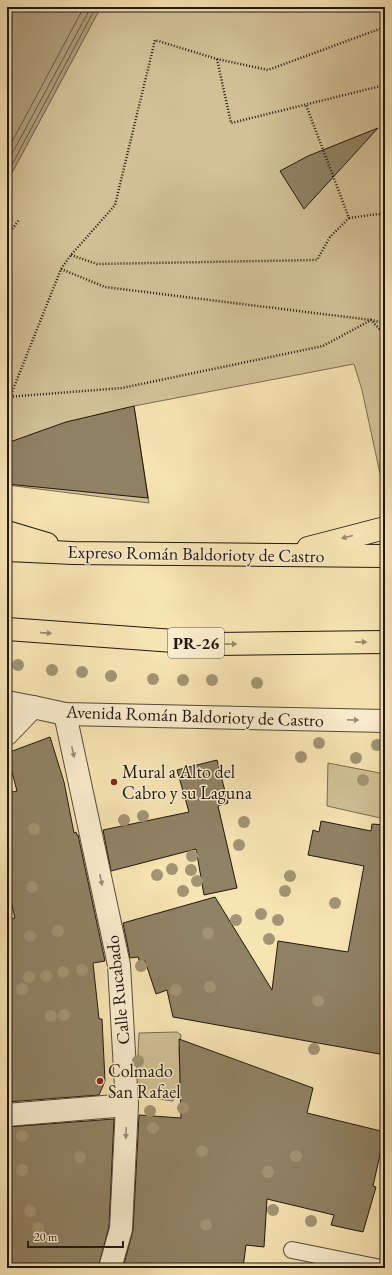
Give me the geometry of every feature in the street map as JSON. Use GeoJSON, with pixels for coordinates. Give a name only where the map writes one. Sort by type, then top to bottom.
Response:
{"type":"FeatureCollection","features":[{"type":"Feature","properties":{"kind":"highway"},"geometry":{"type":"LineString","coordinates":[[280,555],[385,528]]}},
{"type":"Feature","properties":{"kind":"highway"},"geometry":{"type":"LineString","coordinates":[[7,532],[73,553]]}},
{"type":"Feature","properties":{"kind":"highway","name":"Expreso Román Baldorioty de Castro"},"geometry":{"type":"LineString","coordinates":[[7,550],[73,553],[385,556]]}},
{"type":"Feature","properties":{"kind":"highway","name":"PR-26"},"geometry":{"type":"LineString","coordinates":[[7,629],[216,644],[385,642]]}},
{"type":"Feature","properties":{"kind":"street","name":"Avenida Román Baldorioty de Castro"},"geometry":{"type":"LineString","coordinates":[[7,702],[65,714],[385,721]]}},
{"type":"Feature","properties":{"kind":"street"},"geometry":{"type":"LineString","coordinates":[[7,734],[33,707]]}},
{"type":"Feature","properties":{"kind":"street","name":"Calle Rucabado"},"geometry":{"type":"LineString","coordinates":[[65,714],[119,965],[127,1105],[121,1229],[110,1268]]}},
{"type":"Feature","properties":{"kind":"street"},"geometry":{"type":"LineString","coordinates":[[7,1115],[127,1105]]}},
{"type":"Feature","properties":{"kind":"lane"},"geometry":{"type":"LineString","coordinates":[[292,1250],[381,1268]]}},
{"type":"Feature","properties":{"kind":"path"},"geometry":{"type":"LineString","coordinates":[[371,320],[323,346],[122,388],[9,397],[61,269],[70,255],[115,205],[155,40],[217,59],[268,70],[385,27]]}},
{"type":"Feature","properties":{"kind":"path"},"geometry":{"type":"LineString","coordinates":[[217,59],[231,123],[385,85]]}},
{"type":"Feature","properties":{"kind":"path"},"geometry":{"type":"LineString","coordinates":[[306,105],[349,218]]}},
{"type":"Feature","properties":{"kind":"path"},"geometry":{"type":"LineString","coordinates":[[70,255],[97,264],[317,260],[330,237],[349,218],[378,214],[385,216]]}},
{"type":"Feature","properties":{"kind":"path"},"geometry":{"type":"LineString","coordinates":[[7,236],[19,220]]}},
{"type":"Feature","properties":{"kind":"path"},"geometry":{"type":"LineString","coordinates":[[61,269],[105,287],[385,322]]}},
{"type":"Feature","properties":{"kind":"path"},"geometry":{"type":"LineString","coordinates":[[371,320],[385,336]]}},
{"type":"Feature","properties":{"kind":"shaded area"},"geometry":{"type":"Polygon","coordinates":[[[101,7],[385,7],[385,497],[362,390],[354,364],[134,406],[149,503],[7,485],[7,182],[101,7]]]}},
{"type":"Feature","properties":{"kind":"shaded area"},"geometry":{"type":"Polygon","coordinates":[[[328,763],[385,774],[385,819],[327,806],[328,763]]]}},
{"type":"Feature","properties":{"kind":"shaded area"},"geometry":{"type":"Polygon","coordinates":[[[177,1032],[181,1035],[179,1049],[180,1081],[173,1101],[136,1096],[139,1033],[177,1032]]]}},
{"type":"Feature","properties":{"kind":"water"},"geometry":{"type":"Polygon","coordinates":[[[7,7],[101,7],[7,182],[7,7]]]}},
{"type":"Feature","properties":{"kind":"building"},"geometry":{"type":"Polygon","coordinates":[[[378,128],[304,209],[280,171],[308,156],[378,128]]]}},
{"type":"Feature","properties":{"kind":"building"},"geometry":{"type":"Polygon","coordinates":[[[134,406],[148,498],[7,484],[7,443],[66,422],[134,406]]]}},
{"type":"Feature","properties":{"kind":"building"},"geometry":{"type":"Polygon","coordinates":[[[50,737],[64,782],[74,833],[76,832],[78,835],[105,961],[93,963],[99,1019],[102,1019],[105,1081],[99,1095],[7,1102],[7,919],[15,918],[7,885],[7,793],[17,791],[7,753],[50,737]]]}},
{"type":"Feature","properties":{"kind":"building"},"geometry":{"type":"Polygon","coordinates":[[[217,760],[228,803],[218,806],[237,888],[204,895],[196,849],[111,871],[103,830],[189,812],[177,770],[217,760]]]}},
{"type":"Feature","properties":{"kind":"building"},"geometry":{"type":"Polygon","coordinates":[[[321,821],[371,831],[372,824],[385,825],[385,1055],[173,1017],[167,990],[156,994],[145,961],[140,963],[138,957],[130,958],[123,923],[215,897],[272,990],[278,941],[348,952],[364,866],[308,855],[313,830],[319,832],[321,821]]]}},
{"type":"Feature","properties":{"kind":"building"},"geometry":{"type":"Polygon","coordinates":[[[179,1039],[313,1088],[307,1113],[385,1132],[373,1186],[376,1187],[363,1232],[331,1225],[334,1215],[267,1199],[264,1247],[246,1245],[243,1268],[123,1268],[133,1230],[139,1115],[181,1118],[179,1039]]]}},
{"type":"Feature","properties":{"kind":"building"},"geometry":{"type":"Polygon","coordinates":[[[114,1119],[109,1227],[98,1268],[7,1268],[7,1127],[114,1119]]]}},
{"type":"Feature","properties":{"kind":"place","name":"Mural a Alto del Cabro y su Laguna"},"geometry":{"type":"Point","coordinates":[114,782]}},
{"type":"Feature","properties":{"kind":"place","name":"Colmado San Rafael"},"geometry":{"type":"Point","coordinates":[100,1081]}}]}
